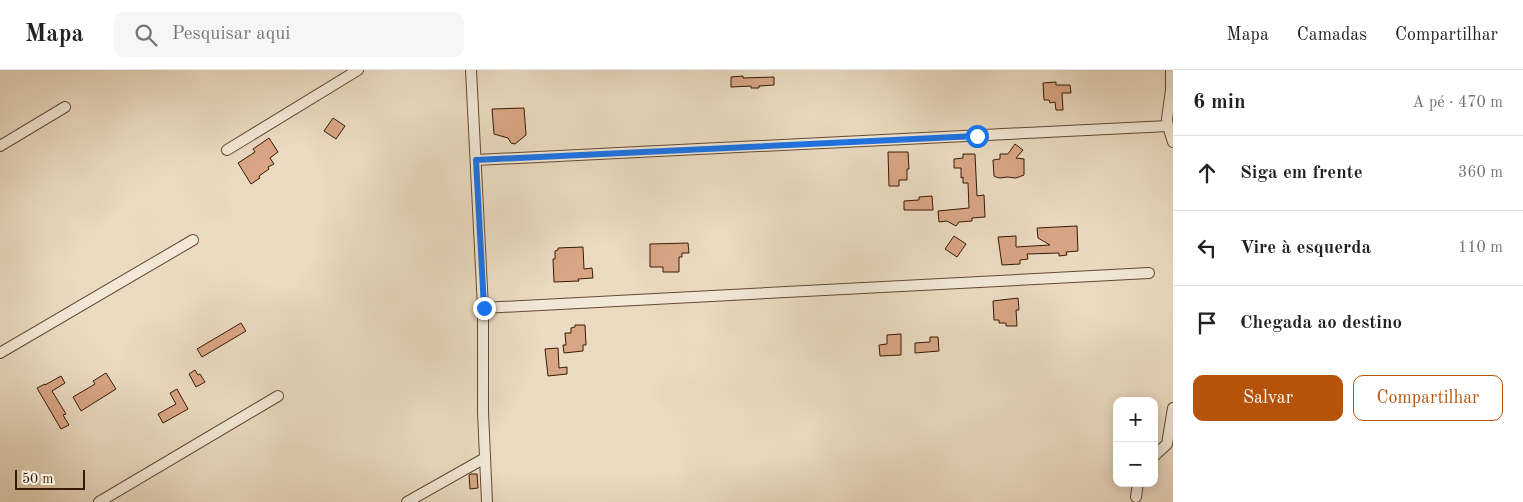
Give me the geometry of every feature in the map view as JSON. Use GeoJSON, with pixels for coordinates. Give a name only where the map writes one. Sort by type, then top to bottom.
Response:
{"type":"FeatureCollection","features":[{"type":"Feature","properties":{"kind":"street"},"geometry":{"type":"LineString","coordinates":[[227,150],[358,70]]}},
{"type":"Feature","properties":{"kind":"street"},"geometry":{"type":"LineString","coordinates":[[471,70],[484,308],[483,412],[487,502]]}},
{"type":"Feature","properties":{"kind":"street"},"geometry":{"type":"LineString","coordinates":[[1171,70],[1171,90],[1167,119],[1173,142]]}},
{"type":"Feature","properties":{"kind":"street"},"geometry":{"type":"LineString","coordinates":[[0,146],[65,107]]}},
{"type":"Feature","properties":{"kind":"street"},"geometry":{"type":"LineString","coordinates":[[476,160],[1168,126]]}},
{"type":"Feature","properties":{"kind":"street"},"geometry":{"type":"LineString","coordinates":[[0,353],[193,240]]}},
{"type":"Feature","properties":{"kind":"street"},"geometry":{"type":"LineString","coordinates":[[484,308],[1149,273]]}},
{"type":"Feature","properties":{"kind":"street"},"geometry":{"type":"LineString","coordinates":[[99,502],[278,396]]}},
{"type":"Feature","properties":{"kind":"street"},"geometry":{"type":"LineString","coordinates":[[1158,452],[1167,444],[1173,408]]}},
{"type":"Feature","properties":{"kind":"street"},"geometry":{"type":"LineString","coordinates":[[406,502],[485,458]]}},
{"type":"Feature","properties":{"kind":"street"},"geometry":{"type":"LineString","coordinates":[[1136,497],[1137,487]]}},
{"type":"Feature","properties":{"kind":"building"},"geometry":{"type":"Polygon","coordinates":[[[743,76],[743,78],[774,77],[774,85],[759,86],[759,88],[751,88],[751,86],[731,87],[731,77],[743,76]]]}},
{"type":"Feature","properties":{"kind":"building"},"geometry":{"type":"Polygon","coordinates":[[[1056,82],[1056,85],[1070,85],[1071,93],[1062,93],[1063,110],[1056,110],[1055,102],[1050,103],[1049,100],[1044,100],[1043,83],[1056,82]]]}},
{"type":"Feature","properties":{"kind":"building"},"geometry":{"type":"Polygon","coordinates":[[[524,108],[526,135],[515,144],[511,143],[508,138],[494,134],[492,109],[524,108]]]}},
{"type":"Feature","properties":{"kind":"building"},"geometry":{"type":"Polygon","coordinates":[[[333,118],[345,126],[336,139],[324,131],[333,118]]]}},
{"type":"Feature","properties":{"kind":"building"},"geometry":{"type":"Polygon","coordinates":[[[269,138],[278,152],[270,158],[274,164],[268,167],[269,169],[259,176],[260,178],[251,184],[238,163],[255,152],[253,149],[269,138]]]}},
{"type":"Feature","properties":{"kind":"building"},"geometry":{"type":"Polygon","coordinates":[[[1015,144],[1023,150],[1016,158],[1024,159],[1024,175],[1016,178],[994,176],[993,160],[1000,159],[1000,154],[1008,154],[1015,144]]]}},
{"type":"Feature","properties":{"kind":"building"},"geometry":{"type":"Polygon","coordinates":[[[888,152],[908,152],[909,169],[907,169],[907,180],[899,180],[899,186],[889,186],[888,152]]]}},
{"type":"Feature","properties":{"kind":"building"},"geometry":{"type":"Polygon","coordinates":[[[963,154],[975,154],[977,196],[984,195],[985,217],[959,222],[956,226],[947,221],[939,222],[938,211],[969,208],[968,183],[963,183],[961,168],[954,168],[954,159],[963,158],[963,154]]]}},
{"type":"Feature","properties":{"kind":"building"},"geometry":{"type":"Polygon","coordinates":[[[932,196],[933,210],[904,210],[904,201],[919,200],[919,197],[932,196]]]}},
{"type":"Feature","properties":{"kind":"building"},"geometry":{"type":"Polygon","coordinates":[[[1077,226],[1078,251],[1066,252],[1067,255],[1059,256],[1059,253],[1027,254],[1028,259],[1020,260],[1020,264],[1002,265],[998,237],[1016,236],[1016,247],[1050,245],[1038,238],[1037,228],[1077,226]]]}},
{"type":"Feature","properties":{"kind":"building"},"geometry":{"type":"Polygon","coordinates":[[[954,236],[966,244],[957,257],[945,249],[954,236]]]}},
{"type":"Feature","properties":{"kind":"building"},"geometry":{"type":"Polygon","coordinates":[[[688,243],[689,253],[682,253],[682,257],[679,257],[679,272],[663,272],[663,267],[650,267],[650,244],[688,243]]]}},
{"type":"Feature","properties":{"kind":"building"},"geometry":{"type":"Polygon","coordinates":[[[583,247],[584,269],[592,268],[593,278],[578,279],[579,281],[554,282],[553,259],[555,259],[555,251],[558,248],[583,247]]]}},
{"type":"Feature","properties":{"kind":"building"},"geometry":{"type":"Polygon","coordinates":[[[1018,298],[1019,310],[1016,310],[1017,326],[1006,326],[1006,323],[999,323],[999,320],[994,320],[993,301],[1018,298]]]}},
{"type":"Feature","properties":{"kind":"building"},"geometry":{"type":"Polygon","coordinates":[[[241,323],[246,331],[202,357],[197,349],[241,323]]]}},
{"type":"Feature","properties":{"kind":"building"},"geometry":{"type":"Polygon","coordinates":[[[575,325],[585,325],[586,345],[583,345],[583,351],[564,353],[563,345],[566,345],[565,333],[571,333],[571,328],[575,327],[575,325]]]}},
{"type":"Feature","properties":{"kind":"building"},"geometry":{"type":"Polygon","coordinates":[[[901,334],[901,355],[880,356],[879,345],[887,344],[887,335],[901,334]]]}},
{"type":"Feature","properties":{"kind":"building"},"geometry":{"type":"Polygon","coordinates":[[[930,337],[938,337],[939,351],[915,353],[915,343],[930,342],[930,337]]]}},
{"type":"Feature","properties":{"kind":"building"},"geometry":{"type":"Polygon","coordinates":[[[558,348],[559,368],[567,367],[567,374],[548,376],[545,349],[558,348]]]}},
{"type":"Feature","properties":{"kind":"building"},"geometry":{"type":"Polygon","coordinates":[[[195,370],[205,382],[196,387],[189,374],[195,370]]]}},
{"type":"Feature","properties":{"kind":"building"},"geometry":{"type":"Polygon","coordinates":[[[106,373],[116,389],[81,411],[73,397],[95,384],[93,381],[106,373]]]}},
{"type":"Feature","properties":{"kind":"building"},"geometry":{"type":"Polygon","coordinates":[[[61,376],[65,383],[52,391],[66,414],[63,415],[69,425],[61,429],[37,388],[61,376]]]}},
{"type":"Feature","properties":{"kind":"building"},"geometry":{"type":"Polygon","coordinates":[[[177,389],[188,409],[163,423],[158,414],[176,404],[170,393],[177,389]]]}},
{"type":"Feature","properties":{"kind":"building"},"geometry":{"type":"Polygon","coordinates":[[[477,474],[478,488],[470,489],[469,475],[477,474]]]}},
{"type":"Feature","properties":{"kind":"route"},"geometry":{"type":"LineString","coordinates":[[484,308],[476,160],[977,136]]}}]}
